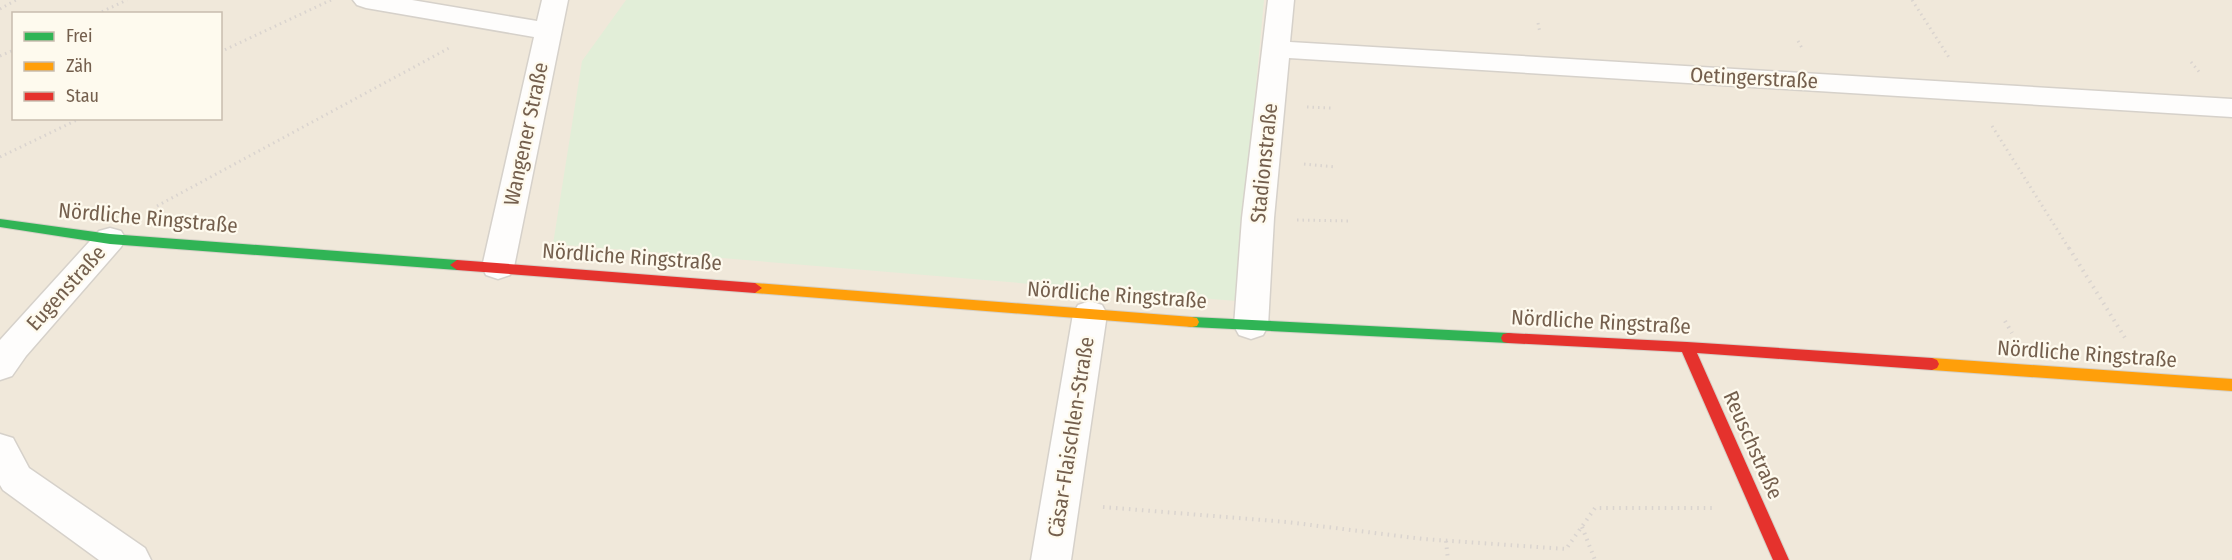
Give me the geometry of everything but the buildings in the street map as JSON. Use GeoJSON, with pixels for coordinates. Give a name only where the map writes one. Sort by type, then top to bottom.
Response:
{"type":"FeatureCollection","features":[{"type":"Feature","properties":{"kind":"street"},"geometry":{"type":"LineString","coordinates":[[366,0],[548,31]]}},
{"type":"Feature","properties":{"kind":"street","name":"Wangener Straße"},"geometry":{"type":"LineString","coordinates":[[498,267],[555,0]]}},
{"type":"Feature","properties":{"kind":"street","name":"Stadionstraße"},"geometry":{"type":"LineString","coordinates":[[1251,326],[1257,218],[1281,0]]}},
{"type":"Feature","properties":{"kind":"street","name":"Oetingerstraße"},"geometry":{"type":"LineString","coordinates":[[1276,49],[2232,108]]}},
{"type":"Feature","properties":{"kind":"street","name":"Nördliche Ringstraße"},"geometry":{"type":"LineString","coordinates":[[0,224],[104,238],[1251,326],[1686,347],[2232,385]]}},
{"type":"Feature","properties":{"kind":"street","name":"Eugenstraße"},"geometry":{"type":"LineString","coordinates":[[0,366],[104,238]]}},
{"type":"Feature","properties":{"kind":"street","name":"Cäsar-Flaischlen-Straße"},"geometry":{"type":"LineString","coordinates":[[1051,560],[1090,314]]}},
{"type":"Feature","properties":{"kind":"street","name":"Reuschstraße"},"geometry":{"type":"LineString","coordinates":[[1686,347],[1781,560]]}},
{"type":"Feature","properties":{"kind":"street"},"geometry":{"type":"LineString","coordinates":[[0,449],[16,479],[131,560]]}},
{"type":"Feature","properties":{"kind":"path"},"geometry":{"type":"LineString","coordinates":[[0,9],[16,0]]}},
{"type":"Feature","properties":{"kind":"path"},"geometry":{"type":"LineString","coordinates":[[101,12],[127,0]]}},
{"type":"Feature","properties":{"kind":"path"},"geometry":{"type":"LineString","coordinates":[[222,51],[331,0]]}},
{"type":"Feature","properties":{"kind":"path"},"geometry":{"type":"LineString","coordinates":[[1912,0],[2152,380]]}},
{"type":"Feature","properties":{"kind":"path"},"geometry":{"type":"LineString","coordinates":[[104,238],[498,22]]}},
{"type":"Feature","properties":{"kind":"path"},"geometry":{"type":"LineString","coordinates":[[0,157],[77,120]]}},
{"type":"Feature","properties":{"kind":"path"},"geometry":{"type":"LineString","coordinates":[[1257,218],[1350,221]]}},
{"type":"Feature","properties":{"kind":"path"},"geometry":{"type":"LineString","coordinates":[[1060,504],[1287,522],[1446,541],[1566,549],[1594,508],[1758,508]]}},
{"type":"Feature","properties":{"kind":"path"},"geometry":{"type":"LineString","coordinates":[[1582,526],[1595,560]]}},
{"type":"Feature","properties":{"kind":"path"},"geometry":{"type":"LineString","coordinates":[[1446,541],[1448,560]]}},
{"type":"Feature","properties":{"kind":"shaded area"},"geometry":{"type":"Polygon","coordinates":[[[0,0],[2232,0],[2232,560],[0,560],[0,0]]]}},
{"type":"Feature","properties":{"kind":"green space"},"geometry":{"type":"Polygon","coordinates":[[[626,0],[1264,0],[1236,301],[553,244],[582,61],[626,0]]]}},
{"type":"Feature","properties":{"kind":"traffic: fast"},"geometry":{"type":"LineString","coordinates":[[0,223],[110,239],[457,265]]}},
{"type":"Feature","properties":{"kind":"traffic: fast"},"geometry":{"type":"LineString","coordinates":[[1192,322],[1508,338]]}},
{"type":"Feature","properties":{"kind":"traffic: slow"},"geometry":{"type":"LineString","coordinates":[[755,288],[1192,322]]}},
{"type":"Feature","properties":{"kind":"traffic: slow"},"geometry":{"type":"LineString","coordinates":[[1932,364],[2232,385]]}},
{"type":"Feature","properties":{"kind":"traffic: jam"},"geometry":{"type":"LineString","coordinates":[[457,265],[755,288]]}},
{"type":"Feature","properties":{"kind":"traffic: jam"},"geometry":{"type":"LineString","coordinates":[[1508,338],[1687,347],[1932,364]]}},
{"type":"Feature","properties":{"kind":"traffic: jam"},"geometry":{"type":"LineString","coordinates":[[1687,347],[1781,560]]}}]}
